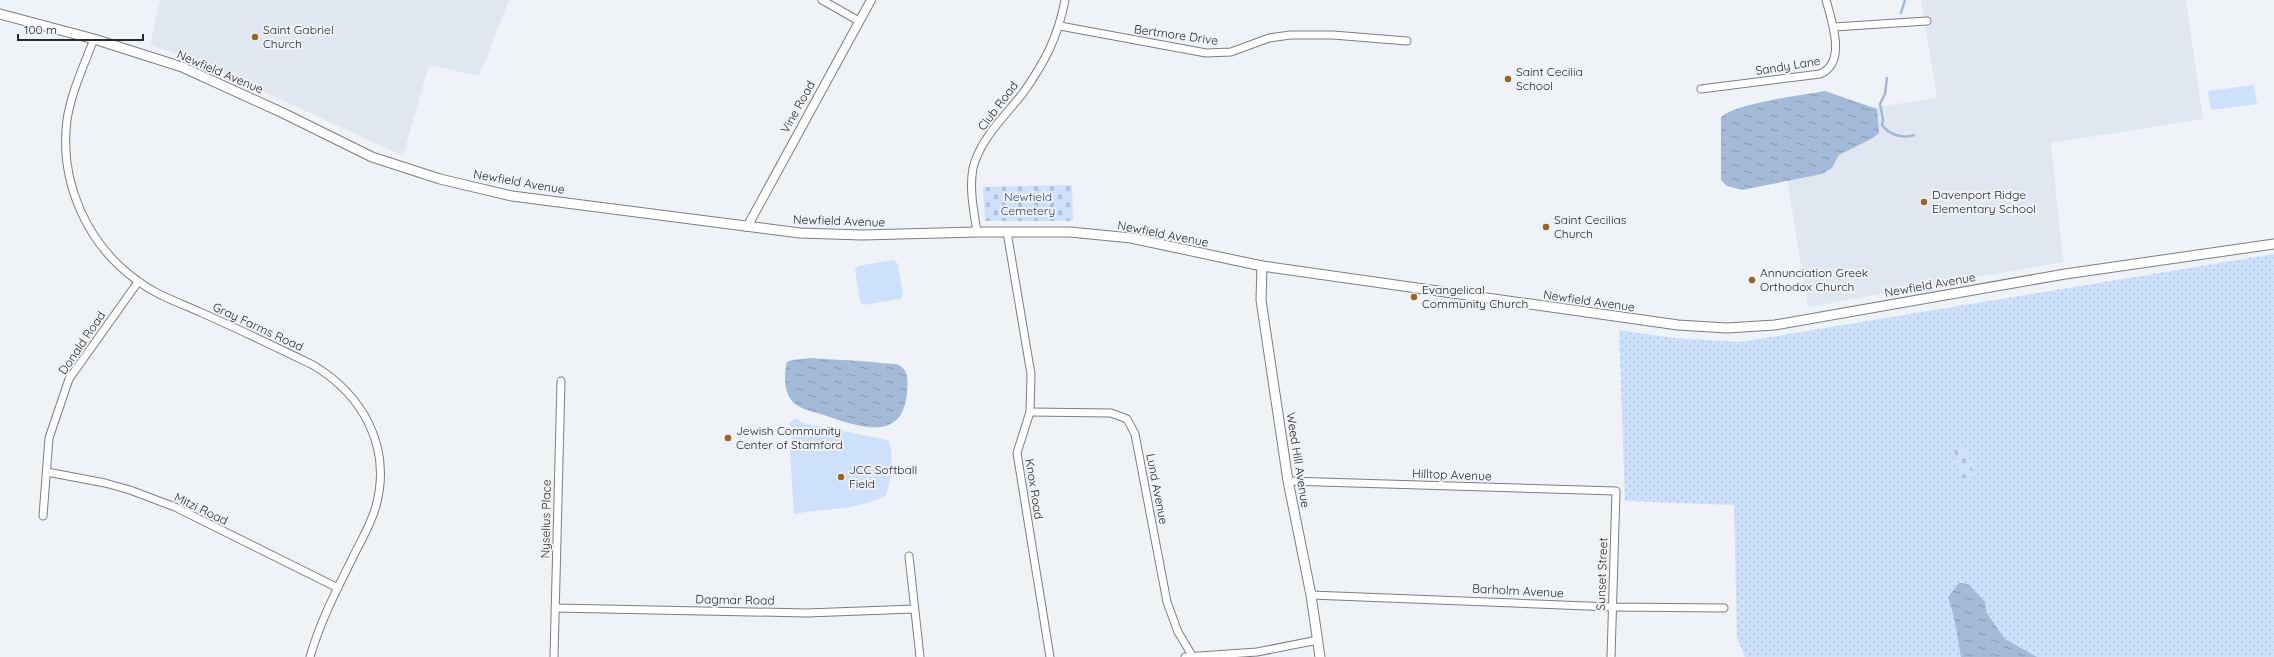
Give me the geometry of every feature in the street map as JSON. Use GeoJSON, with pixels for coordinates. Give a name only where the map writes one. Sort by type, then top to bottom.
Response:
{"type":"FeatureCollection","features":[{"type":"Feature","properties":{"kind":"main road","name":"Newfield Avenue"},"geometry":{"type":"LineString","coordinates":[[0,14],[94,39],[202,75],[372,157],[440,179],[512,196],[800,233],[862,235],[977,232],[1070,232],[1131,238],[1262,266],[1678,325],[1727,328],[1775,325],[2065,274],[2274,244]]}},
{"type":"Feature","properties":{"kind":"main road","name":"Weed Hill Avenue"},"geometry":{"type":"LineString","coordinates":[[1262,266],[1261,300],[1288,481],[1311,595],[1320,657]]}},
{"type":"Feature","properties":{"kind":"street"},"geometry":{"type":"LineString","coordinates":[[822,0],[859,21]]}},
{"type":"Feature","properties":{"kind":"street","name":"Vine Road"},"geometry":{"type":"LineString","coordinates":[[747,227],[871,0]]}},
{"type":"Feature","properties":{"kind":"street","name":"Club Road"},"geometry":{"type":"LineString","coordinates":[[977,232],[972,199],[973,168],[983,144],[1024,92],[1050,52],[1060,26],[1065,0]]}},
{"type":"Feature","properties":{"kind":"street","name":"Sandy Lane"},"geometry":{"type":"LineString","coordinates":[[1701,89],[1820,74],[1828,71],[1833,65],[1836,54],[1834,27],[1826,0]]}},
{"type":"Feature","properties":{"kind":"street"},"geometry":{"type":"LineString","coordinates":[[1834,27],[1927,21]]}},
{"type":"Feature","properties":{"kind":"street","name":"Bertmore Drive"},"geometry":{"type":"LineString","coordinates":[[1060,26],[1206,53],[1231,52],[1269,38],[1290,35],[1333,34],[1407,41]]}},
{"type":"Feature","properties":{"kind":"street","name":"Gray Farms Road"},"geometry":{"type":"LineString","coordinates":[[94,39],[78,82],[68,119],[66,153],[68,174],[78,205],[102,250],[138,282],[313,364],[332,376],[360,407],[370,424],[376,443],[380,468],[379,490],[369,525],[324,615],[310,657]]}},
{"type":"Feature","properties":{"kind":"street","name":"Knox Road"},"geometry":{"type":"LineString","coordinates":[[1007,232],[1031,374],[1030,412],[1016,453],[1050,657]]}},
{"type":"Feature","properties":{"kind":"street","name":"Donald Road"},"geometry":{"type":"LineString","coordinates":[[43,516],[50,438],[69,379],[138,282]]}},
{"type":"Feature","properties":{"kind":"street","name":"Nyselius Place"},"geometry":{"type":"LineString","coordinates":[[554,657],[561,381]]}},
{"type":"Feature","properties":{"kind":"street","name":"Lund Avenue"},"geometry":{"type":"LineString","coordinates":[[1030,412],[1111,413],[1127,419],[1135,434],[1167,602],[1178,632],[1190,657]]}},
{"type":"Feature","properties":{"kind":"street","name":"Mitzi Road"},"geometry":{"type":"LineString","coordinates":[[47,472],[106,483],[174,507],[338,588]]}},
{"type":"Feature","properties":{"kind":"street","name":"Hilltop Avenue"},"geometry":{"type":"LineString","coordinates":[[1288,481],[1616,491]]}},
{"type":"Feature","properties":{"kind":"street","name":"Sunset Street"},"geometry":{"type":"LineString","coordinates":[[1612,657],[1612,607],[1616,491]]}},
{"type":"Feature","properties":{"kind":"street"},"geometry":{"type":"LineString","coordinates":[[909,556],[920,657]]}},
{"type":"Feature","properties":{"kind":"street","name":"Barholm Avenue"},"geometry":{"type":"LineString","coordinates":[[1311,595],[1612,607],[1724,608]]}},
{"type":"Feature","properties":{"kind":"street","name":"Dagmar Road"},"geometry":{"type":"LineString","coordinates":[[555,608],[807,613],[914,609]]}},
{"type":"Feature","properties":{"kind":"street"},"geometry":{"type":"LineString","coordinates":[[1190,657],[1225,656],[1257,652],[1318,640]]}},
{"type":"Feature","properties":{"kind":"shaded area"},"geometry":{"type":"Polygon","coordinates":[[[160,0],[509,0],[479,76],[429,65],[403,156],[195,60],[150,45],[160,0]]]}},
{"type":"Feature","properties":{"kind":"shaded area","name":"Davenport Ridge Elementary School"},"geometry":{"type":"Polygon","coordinates":[[[1921,0],[2186,0],[2203,119],[2051,143],[2063,262],[1808,307],[1774,99],[1825,91],[1829,114],[1937,98],[1921,0]]]}},
{"type":"Feature","properties":{"kind":"green space"},"geometry":{"type":"Polygon","coordinates":[[[2254,85],[2257,104],[2211,110],[2208,91],[2254,85]]]}},
{"type":"Feature","properties":{"kind":"green space","name":"Newfield Cemetery"},"geometry":{"type":"Polygon","coordinates":[[[1072,185],[1073,221],[985,221],[983,187],[1072,185]]]}},
{"type":"Feature","properties":{"kind":"green space"},"geometry":{"type":"Polygon","coordinates":[[[2274,254],[2274,657],[1745,657],[1737,638],[1734,505],[1625,501],[1619,330],[1673,338],[1740,342],[2274,254]]]}},
{"type":"Feature","properties":{"kind":"green space"},"geometry":{"type":"Polygon","coordinates":[[[893,260],[898,264],[903,295],[900,299],[863,305],[860,302],[855,270],[858,266],[893,260]]]}},
{"type":"Feature","properties":{"kind":"green space","name":"JCC Softball Field"},"geometry":{"type":"Polygon","coordinates":[[[796,418],[803,423],[888,440],[891,452],[892,468],[886,495],[864,504],[794,514],[790,451],[793,431],[789,423],[796,418]]]}},
{"type":"Feature","properties":{"kind":"green space"},"geometry":{"type":"Polygon","coordinates":[[[1968,446],[1973,477],[1959,479],[1954,448],[1968,446]]]}},
{"type":"Feature","properties":{"kind":"water"},"geometry":{"type":"Polygon","coordinates":[[[1825,91],[1877,109],[1879,133],[1873,138],[1839,155],[1832,168],[1822,174],[1742,190],[1727,186],[1721,180],[1721,117],[1741,107],[1786,97],[1825,91]]]}},
{"type":"Feature","properties":{"kind":"water"},"geometry":{"type":"Polygon","coordinates":[[[811,358],[864,361],[899,365],[905,370],[908,381],[904,409],[897,420],[887,426],[875,427],[848,423],[808,411],[796,405],[788,394],[787,390],[785,375],[787,362],[811,358]]]}},
{"type":"Feature","properties":{"kind":"water"},"geometry":{"type":"Polygon","coordinates":[[[1959,583],[1969,585],[1985,602],[1986,612],[2005,639],[2037,657],[1961,657],[1954,617],[1948,597],[1959,583]]]}},
{"type":"Feature","properties":{"kind":"waterway"},"geometry":{"type":"LineString","coordinates":[[1901,13],[1905,0]]}},
{"type":"Feature","properties":{"kind":"waterway"},"geometry":{"type":"LineString","coordinates":[[1887,78],[1885,94],[1880,104],[1883,120],[1882,125],[1893,134],[1906,137],[1914,135]]}},
{"type":"Feature","properties":{"kind":"place","name":"Saint Gabriel Church"},"geometry":{"type":"Point","coordinates":[255,37]}},
{"type":"Feature","properties":{"kind":"place","name":"Saint Cecilia School"},"geometry":{"type":"Point","coordinates":[1508,79]}},
{"type":"Feature","properties":{"kind":"place","name":"Davenport Ridge Elementary School"},"geometry":{"type":"Point","coordinates":[1924,202]}},
{"type":"Feature","properties":{"kind":"place","name":"Saint Cecilias Church"},"geometry":{"type":"Point","coordinates":[1546,227]}},
{"type":"Feature","properties":{"kind":"place","name":"Annunciation Greek Orthodox Church"},"geometry":{"type":"Point","coordinates":[1752,280]}},
{"type":"Feature","properties":{"kind":"place","name":"Evangelical Community Church"},"geometry":{"type":"Point","coordinates":[1414,297]}},
{"type":"Feature","properties":{"kind":"place","name":"Jewish Community Center of Stamford"},"geometry":{"type":"Point","coordinates":[728,438]}},
{"type":"Feature","properties":{"kind":"place","name":"JCC Softball Field"},"geometry":{"type":"Point","coordinates":[841,477]}}]}
